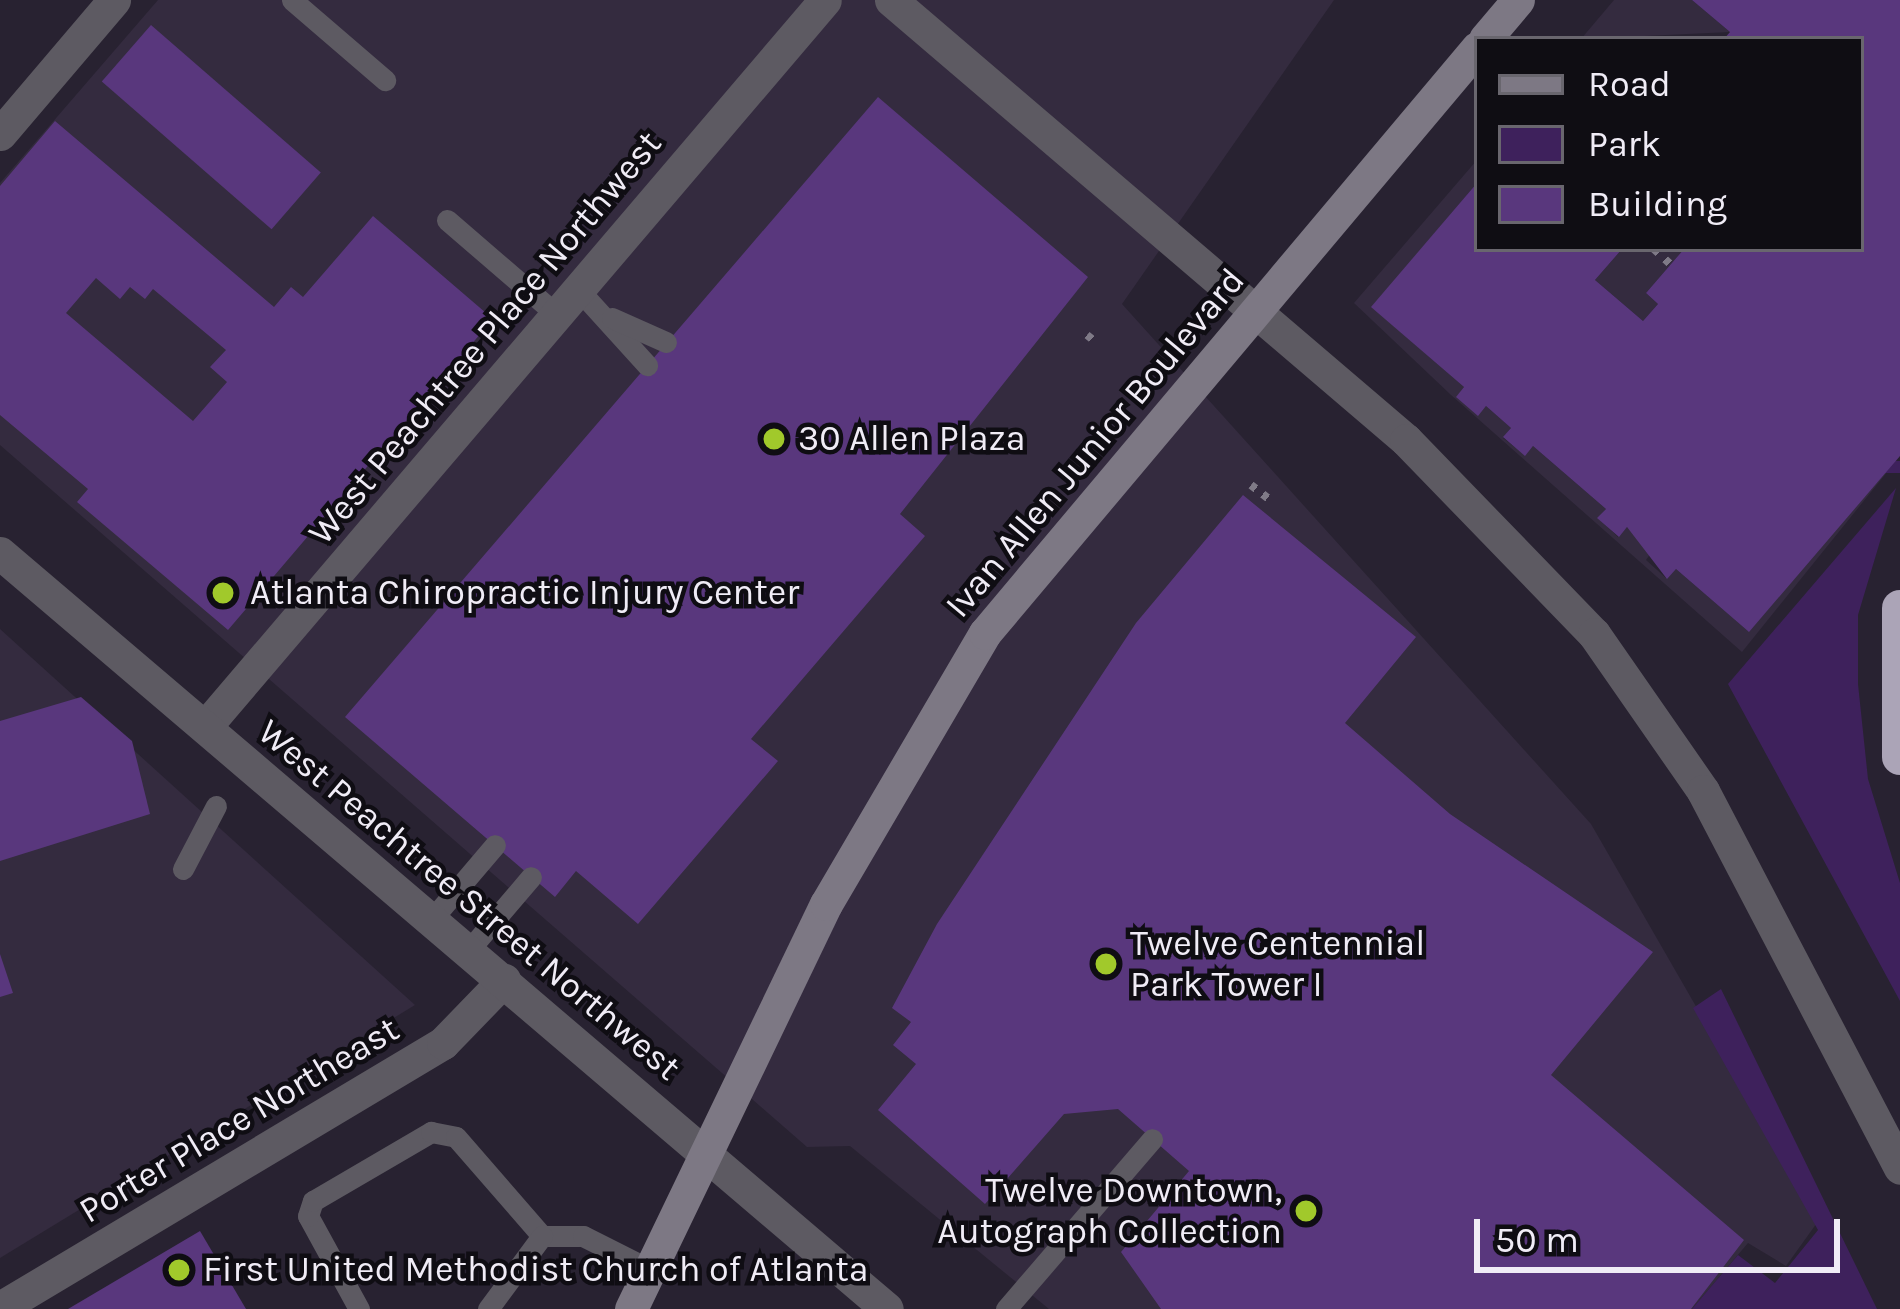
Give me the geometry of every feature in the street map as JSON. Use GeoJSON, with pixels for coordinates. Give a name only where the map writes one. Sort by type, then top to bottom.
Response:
{"type":"FeatureCollection","features":[{"type":"Feature","properties":{"kind":"highway"},"geometry":{"type":"LineString","coordinates":[[1900,608],[1900,757]]}},
{"type":"Feature","properties":{"kind":"main road"},"geometry":{"type":"LineString","coordinates":[[1487,36],[1518,0]]}},
{"type":"Feature","properties":{"kind":"main road","name":"Ivan Allen Junior Boulevard"},"geometry":{"type":"LineString","coordinates":[[642,1294],[826,904],[931,715],[1051,546],[1474,52]]}},
{"type":"Feature","properties":{"kind":"street"},"geometry":{"type":"LineString","coordinates":[[0,134],[114,0]]}},
{"type":"Feature","properties":{"kind":"street","name":"West Peachtree Place Northwest"},"geometry":{"type":"LineString","coordinates":[[205,727],[825,0]]}},
{"type":"Feature","properties":{"kind":"street"},"geometry":{"type":"LineString","coordinates":[[891,0],[1477,508],[1606,650],[1703,790],[1900,1168]]}},
{"type":"Feature","properties":{"kind":"street","name":"West Peachtree Street Northwest"},"geometry":{"type":"LineString","coordinates":[[0,553],[886,1309]]}},
{"type":"Feature","properties":{"kind":"street","name":"Porter Place Northeast"},"geometry":{"type":"LineString","coordinates":[[0,1308],[443,1043],[504,980]]}},
{"type":"Feature","properties":{"kind":"lane"},"geometry":{"type":"LineString","coordinates":[[292,0],[385,80]]}},
{"type":"Feature","properties":{"kind":"lane"},"geometry":{"type":"LineString","coordinates":[[447,220],[567,302],[666,342]]}},
{"type":"Feature","properties":{"kind":"lane"},"geometry":{"type":"LineString","coordinates":[[612,318],[647,365]]}},
{"type":"Feature","properties":{"kind":"lane"},"geometry":{"type":"LineString","coordinates":[[182,869],[216,806]]}},
{"type":"Feature","properties":{"kind":"lane"},"geometry":{"type":"LineString","coordinates":[[431,919],[494,845]]}},
{"type":"Feature","properties":{"kind":"lane"},"geometry":{"type":"LineString","coordinates":[[468,951],[531,878]]}},
{"type":"Feature","properties":{"kind":"lane"},"geometry":{"type":"LineString","coordinates":[[359,1309],[308,1216],[313,1201],[431,1132],[456,1137],[542,1236],[584,1236],[642,1294]]}},
{"type":"Feature","properties":{"kind":"lane"},"geometry":{"type":"LineString","coordinates":[[1006,1309],[1152,1138]]}},
{"type":"Feature","properties":{"kind":"lane"},"geometry":{"type":"LineString","coordinates":[[488,1309],[542,1236]]}},
{"type":"Feature","properties":{"kind":"path"},"geometry":{"type":"LineString","coordinates":[[1657,252],[1671,265]]}},
{"type":"Feature","properties":{"kind":"path"},"geometry":{"type":"LineString","coordinates":[[1087,335],[1098,344]]}},
{"type":"Feature","properties":{"kind":"path"},"geometry":{"type":"LineString","coordinates":[[1251,485],[1270,500]]}},
{"type":"Feature","properties":{"kind":"shaded area"},"geometry":{"type":"Polygon","coordinates":[[[158,0],[1334,0],[1122,304],[1591,824],[1819,1220],[1786,1266],[1748,1243],[1692,1309],[1049,1309],[850,1146],[807,1147],[0,445],[0,183],[158,0]]]}},
{"type":"Feature","properties":{"kind":"shaded area"},"geometry":{"type":"Polygon","coordinates":[[[1614,0],[1692,0],[1730,32],[1645,36],[1584,36],[1614,0]]]}},
{"type":"Feature","properties":{"kind":"shaded area"},"geometry":{"type":"Polygon","coordinates":[[[1474,163],[1474,187],[1372,307],[1464,387],[1457,397],[1478,415],[1486,406],[1511,428],[1503,438],[1525,455],[1533,446],[1606,509],[1598,518],[1618,537],[1627,527],[1653,550],[1646,560],[1666,578],[1676,569],[1748,631],[1900,456],[1742,652],[1451,395],[1354,303],[1474,163]]]}},
{"type":"Feature","properties":{"kind":"shaded area"},"geometry":{"type":"Polygon","coordinates":[[[1619,252],[1681,252],[1646,293],[1658,304],[1643,321],[1595,280],[1619,252]]]}},
{"type":"Feature","properties":{"kind":"shaded area"},"geometry":{"type":"Polygon","coordinates":[[[0,629],[415,1005],[0,1258],[0,629]]]}},
{"type":"Feature","properties":{"kind":"green space"},"geometry":{"type":"Polygon","coordinates":[[[1675,461],[1900,461],[1900,473],[1675,473],[1675,461]]]}},
{"type":"Feature","properties":{"kind":"green space"},"geometry":{"type":"Polygon","coordinates":[[[1896,488],[1858,615],[1858,684],[1868,779],[1900,883],[1900,1001],[1728,684],[1896,488]]]}},
{"type":"Feature","properties":{"kind":"green space"},"geometry":{"type":"Polygon","coordinates":[[[1721,989],[1877,1309],[1692,1309],[1738,1255],[1775,1283],[1818,1230],[1693,1008],[1721,989]]]}},
{"type":"Feature","properties":{"kind":"building"},"geometry":{"type":"Polygon","coordinates":[[[1692,0],[1900,0],[1900,456],[1749,632],[1676,569],[1667,579],[1627,527],[1619,537],[1597,518],[1606,509],[1533,446],[1525,456],[1503,437],[1511,428],[1486,406],[1478,416],[1456,397],[1464,387],[1371,307],[1474,187],[1474,252],[1619,252],[1595,280],[1643,321],[1658,304],[1646,293],[1681,252],[1864,252],[1864,36],[1727,36],[1730,32],[1692,0]]]}},
{"type":"Feature","properties":{"kind":"building"},"geometry":{"type":"Polygon","coordinates":[[[151,25],[321,173],[272,229],[102,82],[151,25]]]}},
{"type":"Feature","properties":{"kind":"building","name":"30 Allen Plaza"},"geometry":{"type":"Polygon","coordinates":[[[878,97],[1088,277],[900,514],[925,536],[751,739],[778,761],[638,924],[576,871],[555,897],[345,717],[878,97]]]}},
{"type":"Feature","properties":{"kind":"building"},"geometry":{"type":"Polygon","coordinates":[[[55,121],[274,307],[291,287],[303,297],[373,216],[493,319],[228,630],[77,502],[88,489],[0,415],[0,186],[55,121]],[[96,278],[66,313],[193,421],[227,382],[210,367],[226,350],[153,289],[145,299],[130,287],[120,299],[96,278]]]}},
{"type":"Feature","properties":{"kind":"building"},"geometry":{"type":"Polygon","coordinates":[[[1243,495],[1416,637],[1345,723],[1450,814],[1653,952],[1551,1075],[1744,1240],[1691,1309],[1161,1309],[1121,1252],[1189,1171],[1118,1109],[1064,1114],[985,1204],[878,1110],[916,1064],[893,1045],[911,1022],[892,1008],[937,924],[1136,623],[1243,495]]]}},
{"type":"Feature","properties":{"kind":"building"},"geometry":{"type":"Polygon","coordinates":[[[81,697],[132,741],[150,814],[0,861],[0,721],[81,697]]]}},
{"type":"Feature","properties":{"kind":"building"},"geometry":{"type":"Polygon","coordinates":[[[0,954],[13,993],[0,997],[0,954]]]}},
{"type":"Feature","properties":{"kind":"building","name":"First United Methodist Church of Atlanta"},"geometry":{"type":"Polygon","coordinates":[[[200,1231],[246,1309],[68,1309],[200,1231]]]}},
{"type":"Feature","properties":{"kind":"place","name":"30 Allen Plaza"},"geometry":{"type":"Point","coordinates":[774,439]}},
{"type":"Feature","properties":{"kind":"place","name":"Atlanta Chiropractic Injury Center"},"geometry":{"type":"Point","coordinates":[223,593]}},
{"type":"Feature","properties":{"kind":"place","name":"Twelve Centennial Park Tower I"},"geometry":{"type":"Point","coordinates":[1106,964]}},
{"type":"Feature","properties":{"kind":"place","name":"Twelve Downtown, Autograph Collection"},"geometry":{"type":"Point","coordinates":[1306,1211]}},
{"type":"Feature","properties":{"kind":"place","name":"First United Methodist Church of Atlanta"},"geometry":{"type":"Point","coordinates":[179,1270]}}]}
